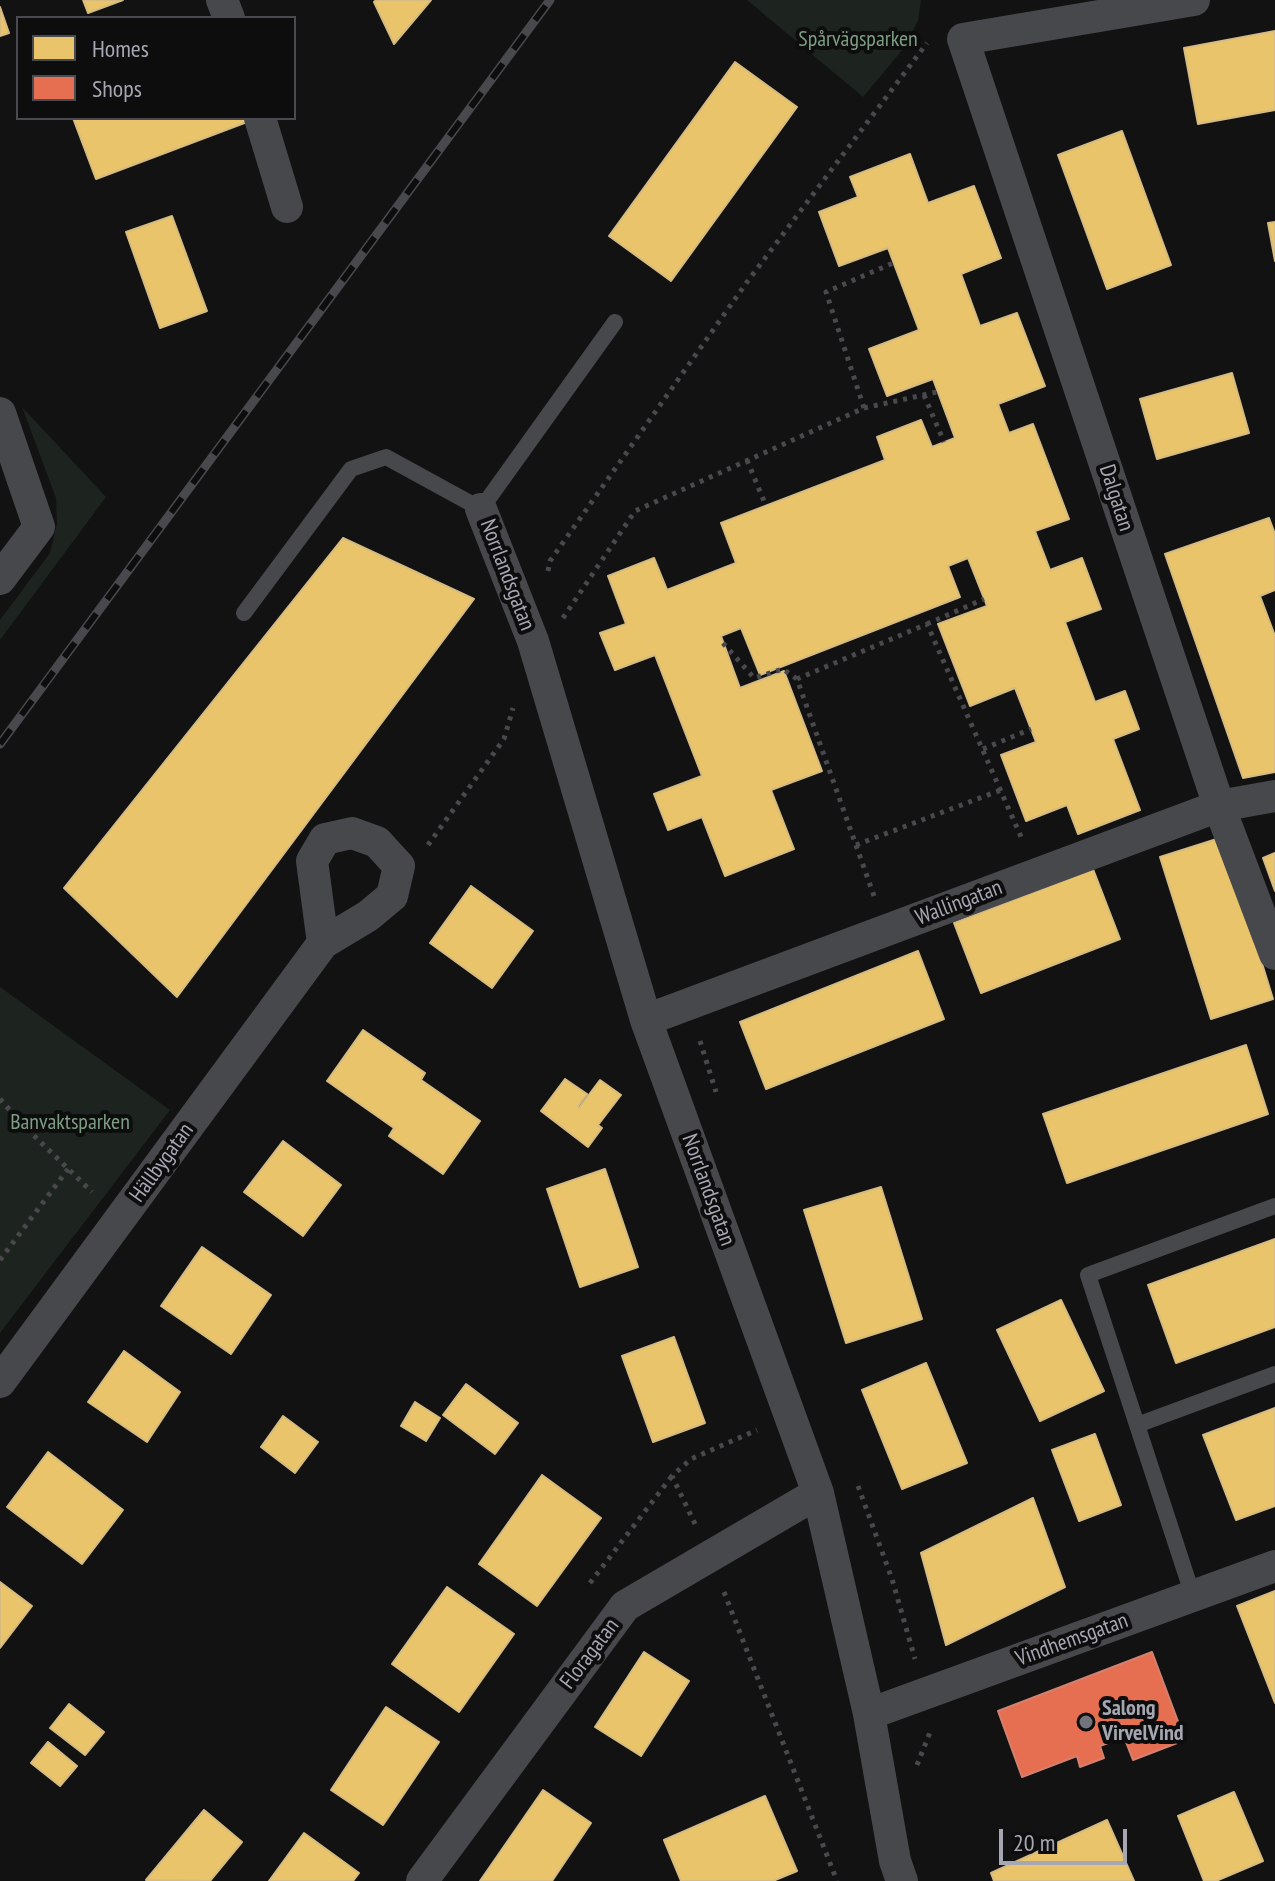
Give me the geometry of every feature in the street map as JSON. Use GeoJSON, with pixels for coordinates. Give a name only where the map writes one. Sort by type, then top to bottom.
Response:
{"type":"FeatureCollection","features":[{"type":"Feature","properties":{"kind":"street"},"geometry":{"type":"LineString","coordinates":[[963,39],[1194,0]]}},
{"type":"Feature","properties":{"kind":"street","name":"Dalgatan"},"geometry":{"type":"LineString","coordinates":[[963,39],[1219,806],[1275,954]]}},
{"type":"Feature","properties":{"kind":"street"},"geometry":{"type":"LineString","coordinates":[[261,120],[287,207]]}},
{"type":"Feature","properties":{"kind":"street"},"geometry":{"type":"LineString","coordinates":[[0,413],[39,527],[0,579]]}},
{"type":"Feature","properties":{"kind":"street","name":"Norrlandsgatan"},"geometry":{"type":"LineString","coordinates":[[481,509],[535,648],[646,1020],[818,1493],[869,1714],[895,1861],[902,1881]]}},
{"type":"Feature","properties":{"kind":"street","name":"Wallingatan"},"geometry":{"type":"LineString","coordinates":[[646,1020],[1219,806],[1275,796]]}},
{"type":"Feature","properties":{"kind":"street","name":"Hällbygatan"},"geometry":{"type":"LineString","coordinates":[[0,1382],[323,943]]}},
{"type":"Feature","properties":{"kind":"street","name":"Floragatan"},"geometry":{"type":"LineString","coordinates":[[422,1881],[625,1606],[818,1493]]}},
{"type":"Feature","properties":{"kind":"street","name":"Vindhemsgatan"},"geometry":{"type":"LineString","coordinates":[[869,1714],[1275,1566]]}},
{"type":"Feature","properties":{"kind":"lane"},"geometry":{"type":"LineString","coordinates":[[244,613],[351,469],[386,457],[481,509],[615,322]]}},
{"type":"Feature","properties":{"kind":"lane"},"geometry":{"type":"LineString","coordinates":[[1193,1596],[1088,1275],[1275,1206]]}},
{"type":"Feature","properties":{"kind":"lane"},"geometry":{"type":"LineString","coordinates":[[1137,1425],[1275,1374]]}},
{"type":"Feature","properties":{"kind":"path"},"geometry":{"type":"LineString","coordinates":[[547,574],[550,561],[747,282],[930,40],[963,39]]}},
{"type":"Feature","properties":{"kind":"path"},"geometry":{"type":"LineString","coordinates":[[864,408],[826,292],[893,263]]}},
{"type":"Feature","properties":{"kind":"path"},"geometry":{"type":"LineString","coordinates":[[426,848],[504,739],[535,648],[635,511],[864,408],[937,392]]}},
{"type":"Feature","properties":{"kind":"path"},"geometry":{"type":"LineString","coordinates":[[924,395],[944,442]]}},
{"type":"Feature","properties":{"kind":"path"},"geometry":{"type":"LineString","coordinates":[[747,460],[766,506]]}},
{"type":"Feature","properties":{"kind":"path"},"geometry":{"type":"LineString","coordinates":[[797,679],[984,599]]}},
{"type":"Feature","properties":{"kind":"path"},"geometry":{"type":"LineString","coordinates":[[927,624],[1038,874]]}},
{"type":"Feature","properties":{"kind":"path"},"geometry":{"type":"LineString","coordinates":[[723,643],[754,678],[783,669],[797,679],[886,931]]}},
{"type":"Feature","properties":{"kind":"path"},"geometry":{"type":"LineString","coordinates":[[983,749],[1031,729]]}},
{"type":"Feature","properties":{"kind":"path"},"geometry":{"type":"LineString","coordinates":[[818,759],[825,758]]}},
{"type":"Feature","properties":{"kind":"path"},"geometry":{"type":"LineString","coordinates":[[856,845],[1001,790]]}},
{"type":"Feature","properties":{"kind":"path"},"geometry":{"type":"LineString","coordinates":[[0,1099],[121,1220]]}},
{"type":"Feature","properties":{"kind":"path"},"geometry":{"type":"LineString","coordinates":[[0,1260],[68,1169]]}},
{"type":"Feature","properties":{"kind":"path"},"geometry":{"type":"LineString","coordinates":[[625,1606],[589,1585],[672,1476],[691,1459],[722,1443],[790,1418]]}},
{"type":"Feature","properties":{"kind":"path"},"geometry":{"type":"LineString","coordinates":[[672,1476],[710,1557],[837,1881]]}},
{"type":"Feature","properties":{"kind":"green space","name":"Spårvägsparken"},"geometry":{"type":"Polygon","coordinates":[[[747,0],[921,0],[918,21],[903,49],[863,97],[747,0]]]}},
{"type":"Feature","properties":{"kind":"green space"},"geometry":{"type":"Polygon","coordinates":[[[22,407],[106,497],[0,640],[0,620],[50,553],[57,523],[56,498],[22,407]]]}},
{"type":"Feature","properties":{"kind":"green space","name":"Banvaktsparken"},"geometry":{"type":"Polygon","coordinates":[[[0,987],[170,1110],[0,1333],[0,987]]]}},
{"type":"Feature","properties":{"kind":"building: Homes"},"geometry":{"type":"Polygon","coordinates":[[[83,0],[123,0],[88,13],[83,0]]]}},
{"type":"Feature","properties":{"kind":"building: Homes"},"geometry":{"type":"Polygon","coordinates":[[[431,0],[394,44],[374,2],[431,0]]]}},
{"type":"Feature","properties":{"kind":"building: Homes"},"geometry":{"type":"Polygon","coordinates":[[[0,7],[9,33],[0,36],[0,7]]]}},
{"type":"Feature","properties":{"kind":"building: Homes"},"geometry":{"type":"Polygon","coordinates":[[[1275,31],[1275,110],[1198,124],[1184,48],[1275,31]]]}},
{"type":"Feature","properties":{"kind":"building: Homes"},"geometry":{"type":"Polygon","coordinates":[[[735,62],[797,107],[671,281],[609,236],[735,62]]]}},
{"type":"Feature","properties":{"kind":"building: Homes"},"geometry":{"type":"Polygon","coordinates":[[[74,120],[252,120],[96,179],[74,120]]]}},
{"type":"Feature","properties":{"kind":"building: Homes"},"geometry":{"type":"Polygon","coordinates":[[[1122,131],[1171,265],[1107,289],[1058,155],[1122,131]]]}},
{"type":"Feature","properties":{"kind":"building: Homes"},"geometry":{"type":"Polygon","coordinates":[[[910,154],[928,203],[974,186],[1001,258],[961,274],[980,326],[1017,313],[1045,386],[998,404],[1009,433],[1033,424],[1069,519],[1035,531],[1050,570],[1082,558],[1101,609],[1065,622],[1095,702],[1125,691],[1139,729],[1113,739],[1140,810],[1078,834],[1067,805],[1026,821],[1001,755],[1036,742],[1015,688],[970,706],[938,624],[987,606],[968,558],[948,566],[960,597],[760,675],[741,628],[721,636],[740,688],[784,671],[822,771],[771,790],[794,849],[725,876],[702,817],[668,830],[654,794],[702,776],[655,655],[615,670],[600,633],[626,624],[608,576],[654,558],[667,590],[736,563],[721,523],[885,460],[877,437],[921,420],[932,447],[955,438],[933,379],[887,396],[869,349],[919,330],[888,248],[839,266],[819,212],[858,197],[850,177],[910,154]]]}},
{"type":"Feature","properties":{"kind":"building: Homes"},"geometry":{"type":"Polygon","coordinates":[[[172,216],[207,311],[160,328],[126,232],[172,216]]]}},
{"type":"Feature","properties":{"kind":"building: Homes"},"geometry":{"type":"Polygon","coordinates":[[[1275,222],[1275,261],[1268,223],[1275,222]]]}},
{"type":"Feature","properties":{"kind":"building: Homes"},"geometry":{"type":"Polygon","coordinates":[[[1232,373],[1249,433],[1157,459],[1140,399],[1232,373]]]}},
{"type":"Feature","properties":{"kind":"building: Homes"},"geometry":{"type":"Polygon","coordinates":[[[1269,518],[1275,534],[1275,590],[1260,596],[1275,636],[1275,772],[1243,778],[1165,554],[1269,518]]]}},
{"type":"Feature","properties":{"kind":"building: Homes"},"geometry":{"type":"Polygon","coordinates":[[[343,538],[474,599],[177,997],[64,888],[343,538]]]}},
{"type":"Feature","properties":{"kind":"building: Homes"},"geometry":{"type":"Polygon","coordinates":[[[1223,837],[1273,999],[1211,1019],[1160,857],[1223,837]]]}},
{"type":"Feature","properties":{"kind":"building: Homes"},"geometry":{"type":"Polygon","coordinates":[[[1275,853],[1275,891],[1263,858],[1275,853]]]}},
{"type":"Feature","properties":{"kind":"building: Homes"},"geometry":{"type":"Polygon","coordinates":[[[1093,869],[1120,939],[981,993],[954,923],[1093,869]]]}},
{"type":"Feature","properties":{"kind":"building: Homes"},"geometry":{"type":"Polygon","coordinates":[[[471,886],[533,931],[492,988],[430,943],[471,886]]]}},
{"type":"Feature","properties":{"kind":"building: Homes"},"geometry":{"type":"Polygon","coordinates":[[[918,951],[944,1019],[766,1089],[740,1022],[918,951]]]}},
{"type":"Feature","properties":{"kind":"building: Homes"},"geometry":{"type":"Polygon","coordinates":[[[363,1030],[425,1073],[421,1080],[480,1121],[443,1174],[389,1136],[394,1128],[327,1081],[363,1030]]]}},
{"type":"Feature","properties":{"kind":"building: Homes"},"geometry":{"type":"Polygon","coordinates":[[[1246,1045],[1268,1114],[1067,1183],[1043,1114],[1246,1045]]]}},
{"type":"Feature","properties":{"kind":"building: Homes"},"geometry":{"type":"Polygon","coordinates":[[[565,1079],[587,1094],[579,1108],[600,1080],[621,1095],[598,1125],[602,1128],[588,1147],[541,1111],[565,1079]]]}},
{"type":"Feature","properties":{"kind":"building: Homes"},"geometry":{"type":"Polygon","coordinates":[[[283,1141],[341,1185],[303,1236],[244,1192],[283,1141]]]}},
{"type":"Feature","properties":{"kind":"building: Homes"},"geometry":{"type":"Polygon","coordinates":[[[605,1169],[638,1267],[580,1287],[547,1189],[605,1169]]]}},
{"type":"Feature","properties":{"kind":"building: Homes"},"geometry":{"type":"Polygon","coordinates":[[[881,1187],[922,1319],[846,1343],[804,1210],[881,1187]]]}},
{"type":"Feature","properties":{"kind":"building: Homes"},"geometry":{"type":"Polygon","coordinates":[[[1275,1239],[1275,1327],[1176,1363],[1148,1285],[1275,1239]]]}},
{"type":"Feature","properties":{"kind":"building: Homes"},"geometry":{"type":"Polygon","coordinates":[[[202,1247],[271,1295],[231,1354],[161,1306],[202,1247]]]}},
{"type":"Feature","properties":{"kind":"building: Homes"},"geometry":{"type":"Polygon","coordinates":[[[1061,1300],[1104,1391],[1040,1421],[997,1330],[1061,1300]]]}},
{"type":"Feature","properties":{"kind":"building: Homes"},"geometry":{"type":"Polygon","coordinates":[[[674,1337],[705,1423],[653,1442],[622,1356],[674,1337]]]}},
{"type":"Feature","properties":{"kind":"building: Homes"},"geometry":{"type":"Polygon","coordinates":[[[124,1351],[180,1392],[147,1442],[88,1402],[124,1351]]]}},
{"type":"Feature","properties":{"kind":"building: Homes"},"geometry":{"type":"Polygon","coordinates":[[[926,1363],[967,1463],[902,1489],[862,1390],[926,1363]]]}},
{"type":"Feature","properties":{"kind":"building: Homes"},"geometry":{"type":"Polygon","coordinates":[[[466,1384],[518,1423],[495,1454],[443,1415],[466,1384]]]}},
{"type":"Feature","properties":{"kind":"building: Homes"},"geometry":{"type":"Polygon","coordinates":[[[415,1402],[440,1418],[426,1441],[401,1426],[415,1402]]]}},
{"type":"Feature","properties":{"kind":"building: Homes"},"geometry":{"type":"Polygon","coordinates":[[[1275,1408],[1275,1506],[1236,1520],[1203,1435],[1275,1408]]]}},
{"type":"Feature","properties":{"kind":"building: Homes"},"geometry":{"type":"Polygon","coordinates":[[[283,1416],[318,1442],[295,1473],[261,1447],[283,1416]]]}},
{"type":"Feature","properties":{"kind":"building: Homes"},"geometry":{"type":"Polygon","coordinates":[[[1095,1434],[1121,1505],[1079,1521],[1052,1450],[1095,1434]]]}},
{"type":"Feature","properties":{"kind":"building: Homes"},"geometry":{"type":"Polygon","coordinates":[[[48,1452],[123,1510],[82,1564],[7,1507],[48,1452]]]}},
{"type":"Feature","properties":{"kind":"building: Homes"},"geometry":{"type":"Polygon","coordinates":[[[542,1475],[601,1518],[537,1606],[479,1564],[542,1475]]]}},
{"type":"Feature","properties":{"kind":"building: Homes"},"geometry":{"type":"Polygon","coordinates":[[[1033,1498],[1065,1587],[946,1645],[921,1553],[1033,1498]]]}},
{"type":"Feature","properties":{"kind":"building: Homes"},"geometry":{"type":"Polygon","coordinates":[[[0,1582],[32,1606],[0,1648],[0,1582]]]}},
{"type":"Feature","properties":{"kind":"building: Homes"},"geometry":{"type":"Polygon","coordinates":[[[447,1587],[514,1634],[459,1712],[392,1664],[447,1587]]]}},
{"type":"Feature","properties":{"kind":"building: Homes"},"geometry":{"type":"Polygon","coordinates":[[[1275,1591],[1275,1703],[1237,1606],[1275,1591]]]}},
{"type":"Feature","properties":{"kind":"building: Homes"},"geometry":{"type":"Polygon","coordinates":[[[644,1652],[689,1681],[641,1756],[595,1727],[644,1652]]]}},
{"type":"Feature","properties":{"kind":"building: Homes"},"geometry":{"type":"Polygon","coordinates":[[[69,1704],[104,1732],[85,1755],[50,1728],[69,1704]]]}},
{"type":"Feature","properties":{"kind":"building: Homes"},"geometry":{"type":"Polygon","coordinates":[[[386,1707],[439,1742],[383,1825],[331,1790],[386,1707]]]}},
{"type":"Feature","properties":{"kind":"building: Homes"},"geometry":{"type":"Polygon","coordinates":[[[48,1742],[77,1766],[60,1786],[31,1763],[48,1742]]]}},
{"type":"Feature","properties":{"kind":"building: Homes"},"geometry":{"type":"Polygon","coordinates":[[[543,1790],[591,1823],[552,1881],[480,1881],[543,1790]]]}},
{"type":"Feature","properties":{"kind":"building: Homes"},"geometry":{"type":"Polygon","coordinates":[[[1234,1792],[1263,1861],[1216,1881],[1204,1881],[1178,1816],[1234,1792]]]}},
{"type":"Feature","properties":{"kind":"building: Homes"},"geometry":{"type":"Polygon","coordinates":[[[765,1796],[797,1871],[773,1881],[681,1881],[664,1840],[765,1796]]]}},
{"type":"Feature","properties":{"kind":"building: Homes"},"geometry":{"type":"Polygon","coordinates":[[[204,1810],[242,1842],[210,1881],[146,1880],[204,1810]]]}},
{"type":"Feature","properties":{"kind":"building: Homes"},"geometry":{"type":"Polygon","coordinates":[[[1107,1820],[1134,1881],[994,1881],[991,1873],[1107,1820]]]}},
{"type":"Feature","properties":{"kind":"building: Homes"},"geometry":{"type":"Polygon","coordinates":[[[304,1833],[359,1873],[353,1881],[269,1881],[304,1833]]]}},
{"type":"Feature","properties":{"kind":"building: Shops"},"geometry":{"type":"Polygon","coordinates":[[[1152,1652],[1185,1740],[1133,1760],[1124,1737],[1100,1746],[1104,1758],[1080,1767],[1077,1756],[1022,1777],[998,1711],[1152,1652]]]}},
{"type":"Feature","properties":{"kind":"railway"},"geometry":{"type":"LineString","coordinates":[[0,744],[550,0]]}},
{"type":"Feature","properties":{"kind":"place","name":"Salong VirvelVind"},"geometry":{"type":"Point","coordinates":[1086,1722]}}]}
